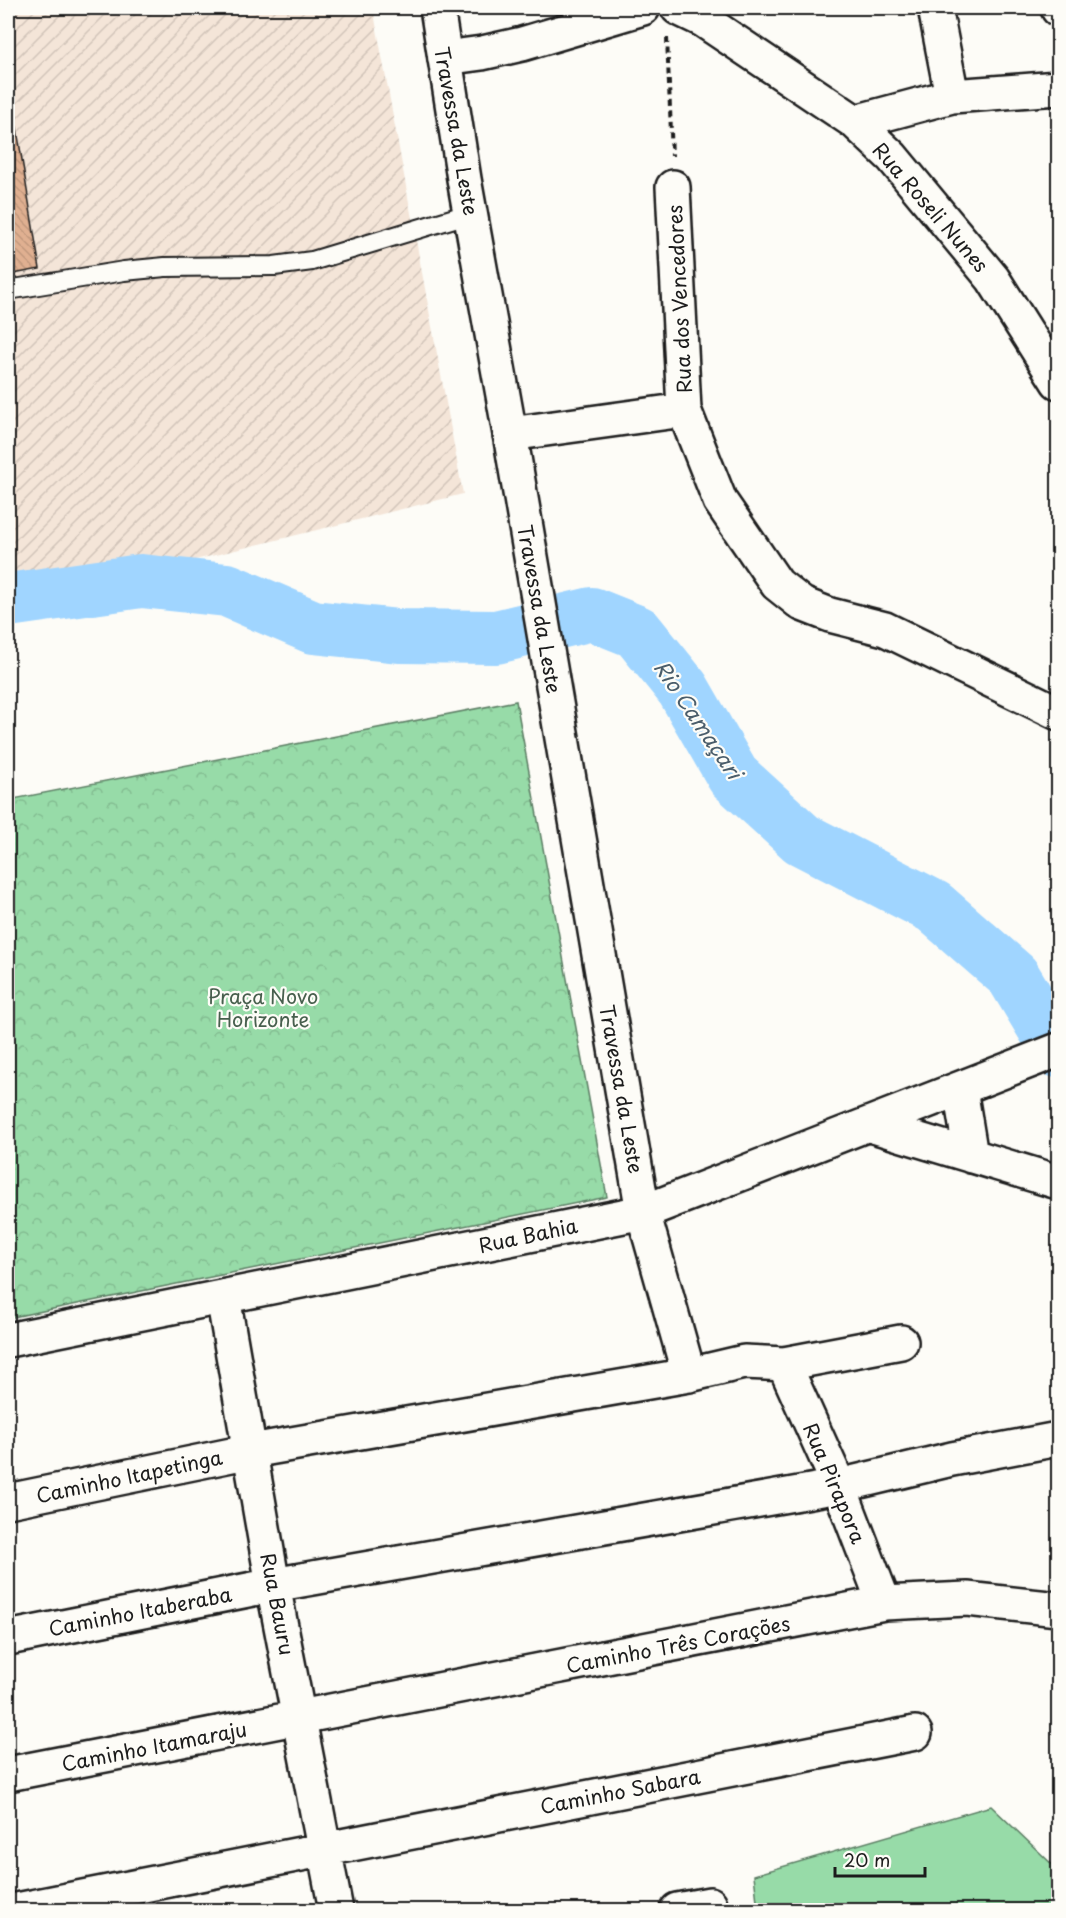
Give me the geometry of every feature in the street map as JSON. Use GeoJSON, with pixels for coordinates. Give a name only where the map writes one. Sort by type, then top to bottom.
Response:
{"type":"FeatureCollection","features":[{"type":"Feature","properties":{"kind":"street","name":"Travessa da Leste"},"geometry":{"type":"LineString","coordinates":[[437,8],[464,179],[538,594],[643,1212],[689,1375]]}},
{"type":"Feature","properties":{"kind":"street"},"geometry":{"type":"LineString","coordinates":[[935,8],[952,96]]}},
{"type":"Feature","properties":{"kind":"street"},"geometry":{"type":"LineString","coordinates":[[445,58],[522,44],[577,28],[629,9]]}},
{"type":"Feature","properties":{"kind":"street","name":"Rua Roseli Nunes"},"geometry":{"type":"LineString","coordinates":[[673,20],[703,20],[855,122],[892,157],[993,279],[1059,382]]}},
{"type":"Feature","properties":{"kind":"street"},"geometry":{"type":"LineString","coordinates":[[855,122],[952,96],[1059,88]]}},
{"type":"Feature","properties":{"kind":"street","name":"Rua dos Vencedores"},"geometry":{"type":"LineString","coordinates":[[673,187],[684,411],[720,501],[777,584],[802,604],[830,615],[885,629],[1059,713]]}},
{"type":"Feature","properties":{"kind":"street","name":"Rua dos Vencedores"},"geometry":{"type":"LineString","coordinates":[[510,434],[684,411]]}},
{"type":"Feature","properties":{"kind":"street","name":"Rua Bahia"},"geometry":{"type":"LineString","coordinates":[[8,1340],[643,1212],[1044,1056]]}},
{"type":"Feature","properties":{"kind":"street"},"geometry":{"type":"LineString","coordinates":[[960,1089],[971,1156]]}},
{"type":"Feature","properties":{"kind":"street"},"geometry":{"type":"LineString","coordinates":[[870,1125],[1059,1182]]}},
{"type":"Feature","properties":{"kind":"street","name":"Rua Bauru"},"geometry":{"type":"LineString","coordinates":[[223,1298],[273,1585],[336,1911]]}},
{"type":"Feature","properties":{"kind":"street","name":"Caminho Itapetinga"},"geometry":{"type":"LineString","coordinates":[[8,1502],[251,1451],[689,1375],[744,1362],[784,1364],[901,1342]]}},
{"type":"Feature","properties":{"kind":"street","name":"Rua Pirapora"},"geometry":{"type":"LineString","coordinates":[[784,1364],[839,1486],[884,1603]]}},
{"type":"Feature","properties":{"kind":"street","name":"Caminho Itaberaba"},"geometry":{"type":"LineString","coordinates":[[8,1638],[273,1585],[839,1486],[952,1459],[1059,1439]]}},
{"type":"Feature","properties":{"kind":"street","name":"Caminho Três Corações"},"geometry":{"type":"LineString","coordinates":[[300,1718],[884,1603],[967,1599],[1059,1609]]}},
{"type":"Feature","properties":{"kind":"street","name":"Caminho Itamaraju"},"geometry":{"type":"LineString","coordinates":[[8,1774],[300,1718]]}},
{"type":"Feature","properties":{"kind":"street","name":"Caminho Sabara"},"geometry":{"type":"LineString","coordinates":[[17,1911],[915,1733]]}},
{"type":"Feature","properties":{"kind":"street"},"geometry":{"type":"LineString","coordinates":[[677,1911],[710,1904]]}},
{"type":"Feature","properties":{"kind":"lane"},"geometry":{"type":"LineString","coordinates":[[8,290],[69,279],[155,268],[274,266],[312,261],[471,213]]}},
{"type":"Feature","properties":{"kind":"path"},"geometry":{"type":"LineString","coordinates":[[673,20],[673,187]]}},
{"type":"Feature","properties":{"kind":"shaded area"},"geometry":{"type":"Polygon","coordinates":[[[8,8],[373,8],[463,494],[8,606],[8,8]]]}},
{"type":"Feature","properties":{"kind":"green space","name":"Praça Novo Horizonte"},"geometry":{"type":"Polygon","coordinates":[[[516,701],[607,1197],[8,1318],[8,800],[516,701]]]}},
{"type":"Feature","properties":{"kind":"green space"},"geometry":{"type":"Polygon","coordinates":[[[991,1806],[1058,1870],[1058,1910],[758,1910],[754,1875],[991,1806]]]}},
{"type":"Feature","properties":{"kind":"building"},"geometry":{"type":"Polygon","coordinates":[[[8,75],[40,269],[8,275],[8,75]]]}},
{"type":"Feature","properties":{"kind":"waterway","name":"Rio Camaçari"},"geometry":{"type":"LineString","coordinates":[[8,600],[141,581],[227,590],[313,627],[399,636],[496,637],[592,614],[637,632],[683,689],[733,776],[802,839],[934,907],[1013,976],[1058,1051]]}}]}
